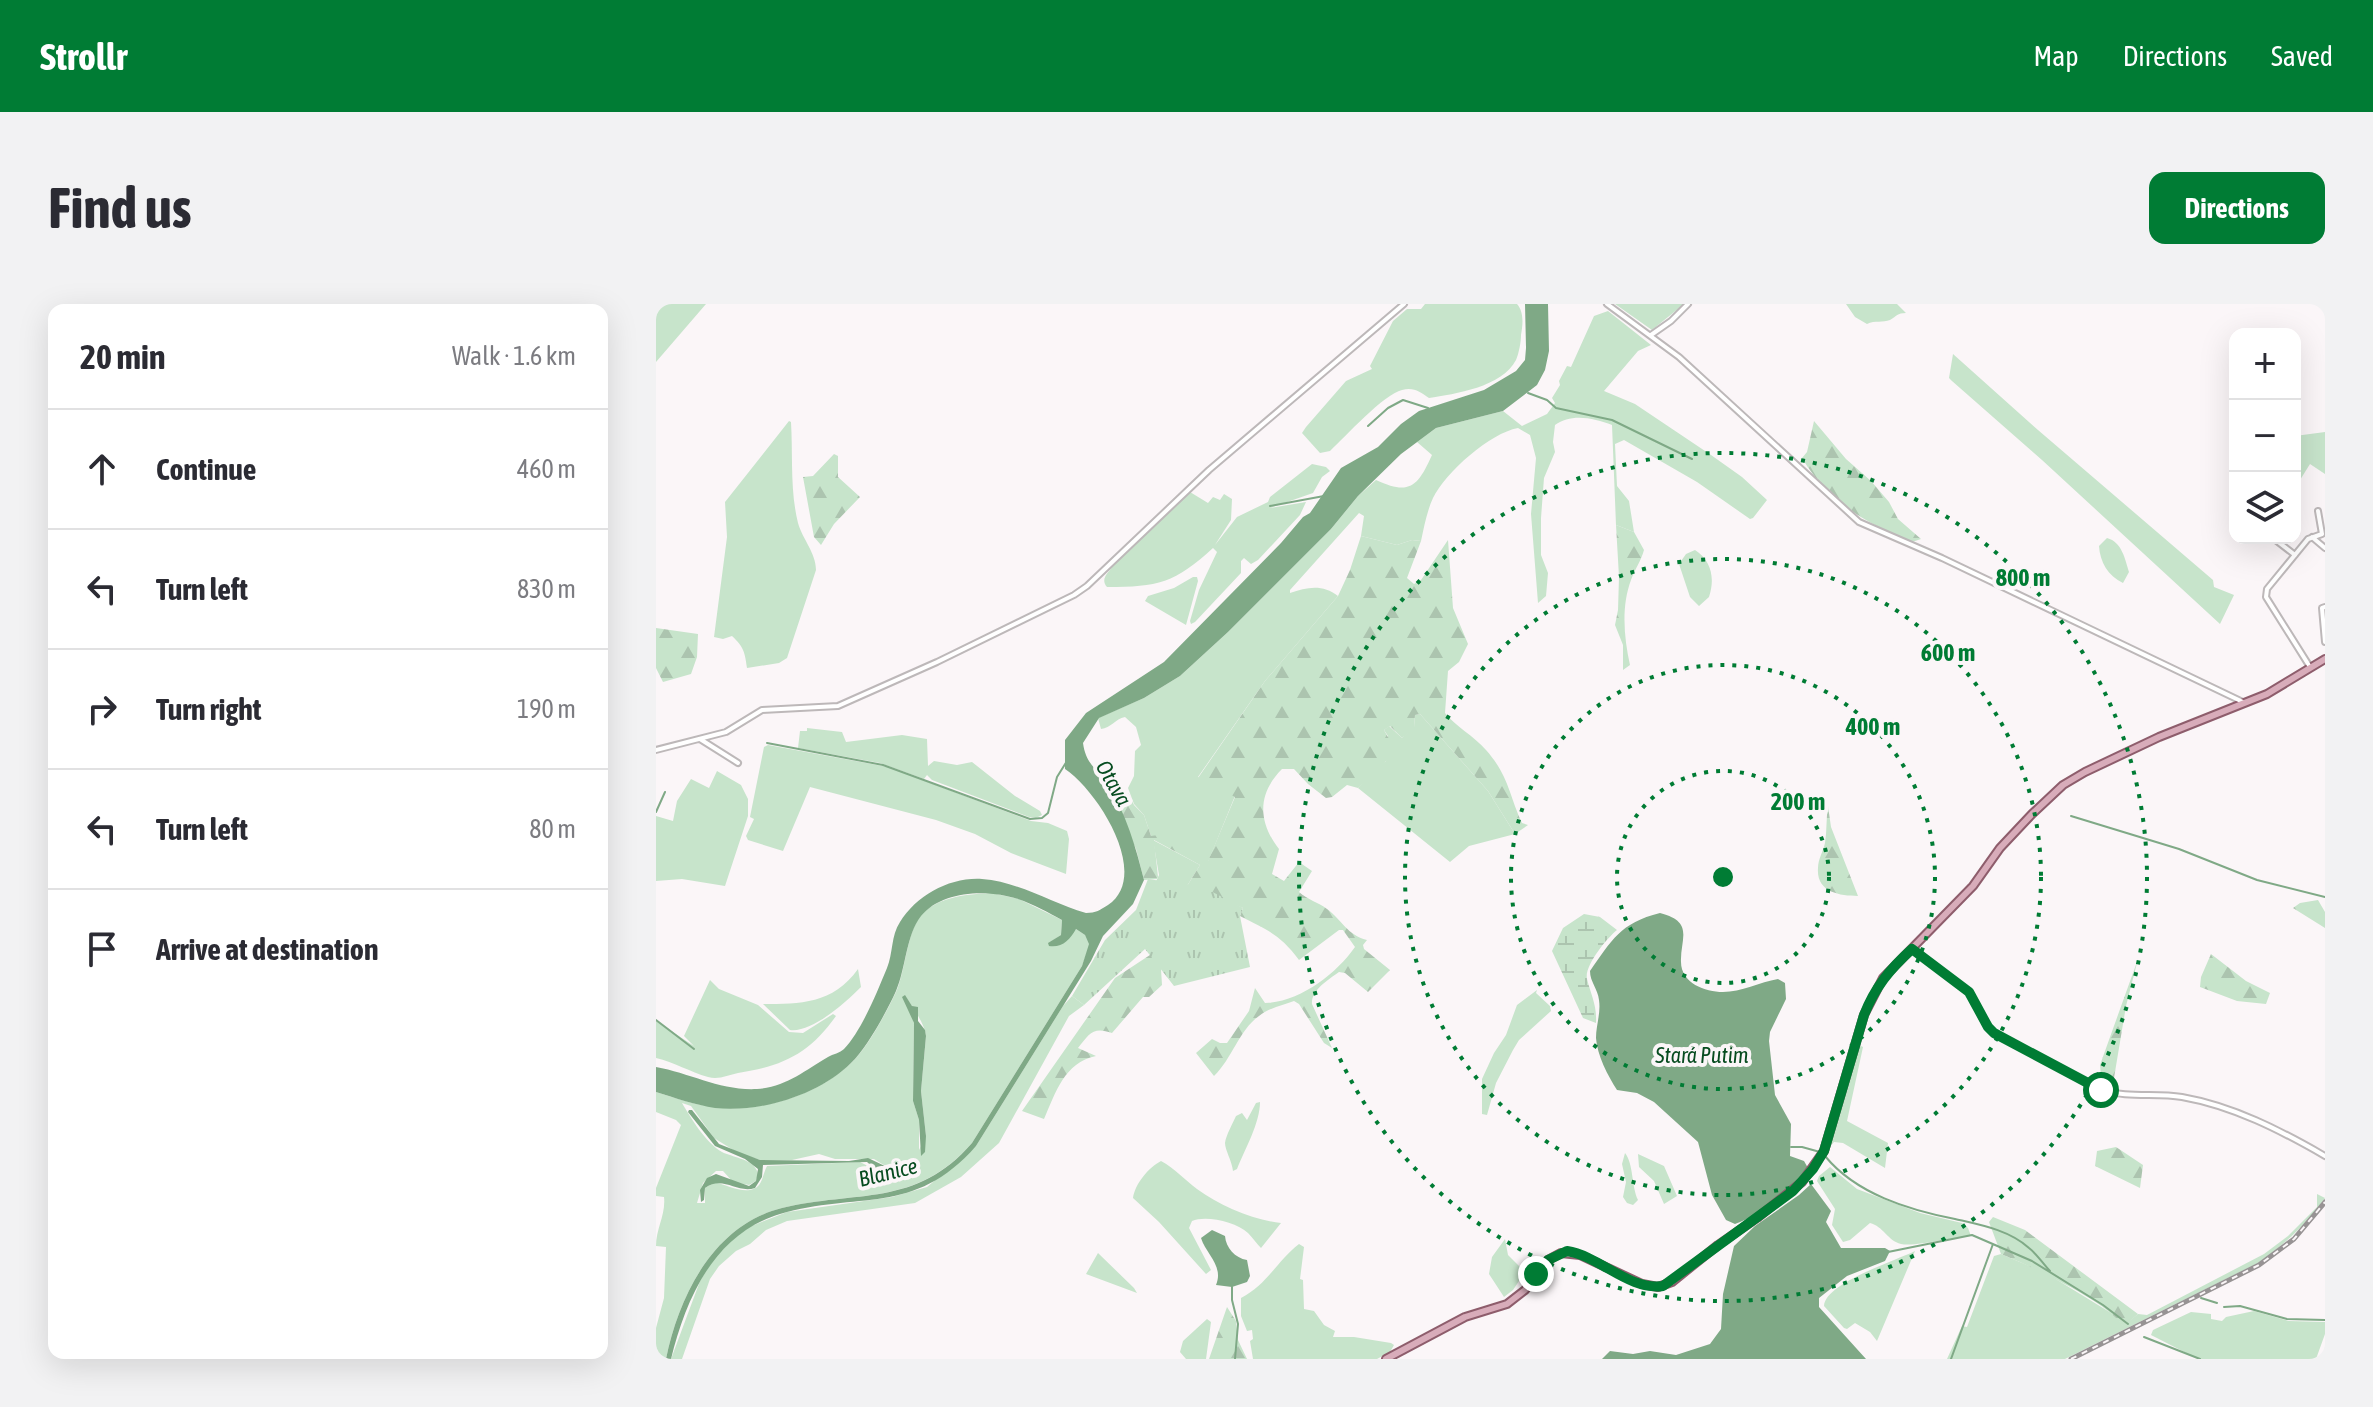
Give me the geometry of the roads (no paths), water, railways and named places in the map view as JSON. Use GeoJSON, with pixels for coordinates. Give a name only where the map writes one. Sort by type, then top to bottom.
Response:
{"type":"FeatureCollection","features":[{"type":"Feature","properties":{"kind":"main road"},"geometry":{"type":"LineString","coordinates":[[1386,1359],[1465,1317],[1507,1304],[1525,1290],[1548,1260],[1561,1253],[1580,1255],[1650,1287],[1663,1286],[1773,1207],[1802,1182],[1824,1151],[1868,1005],[1887,972],[1973,886],[2010,837],[2063,785],[2085,772],[2159,737],[2245,703],[2325,659]]}},
{"type":"Feature","properties":{"kind":"street"},"geometry":{"type":"LineString","coordinates":[[656,750],[734,729],[762,710],[832,707],[845,703],[1074,595],[1209,470],[1404,304]]}},
{"type":"Feature","properties":{"kind":"street"},"geometry":{"type":"LineString","coordinates":[[1607,304],[1696,371],[1859,522],[1942,558],[2245,703]]}},
{"type":"Feature","properties":{"kind":"street"},"geometry":{"type":"LineString","coordinates":[[1651,335],[1688,304]]}},
{"type":"Feature","properties":{"kind":"street"},"geometry":{"type":"LineString","coordinates":[[2310,667],[2266,597],[2267,589],[2311,537],[2322,534],[2318,511]]}},
{"type":"Feature","properties":{"kind":"street"},"geometry":{"type":"LineString","coordinates":[[2311,537],[2325,548]]}},
{"type":"Feature","properties":{"kind":"street"},"geometry":{"type":"LineString","coordinates":[[2281,544],[2295,555]]}},
{"type":"Feature","properties":{"kind":"street"},"geometry":{"type":"LineString","coordinates":[[2325,607],[2322,608],[2325,642]]}},
{"type":"Feature","properties":{"kind":"street"},"geometry":{"type":"LineString","coordinates":[[2234,698],[2235,707]]}},
{"type":"Feature","properties":{"kind":"street"},"geometry":{"type":"LineString","coordinates":[[700,739],[738,763]]}},
{"type":"Feature","properties":{"kind":"street"},"geometry":{"type":"LineString","coordinates":[[1912,949],[1969,992],[1994,1033],[2101,1090],[2116,1094],[2181,1097],[2217,1106],[2252,1119],[2325,1156]]}},
{"type":"Feature","properties":{"kind":"water"},"geometry":{"type":"Polygon","coordinates":[[[1525,304],[1548,304],[1549,351],[1545,370],[1537,385],[1503,411],[1436,428],[1401,454],[1358,496],[1331,529],[1180,676],[1144,698],[1099,718],[1083,743],[1084,750],[1120,807],[1144,880],[1133,904],[1103,936],[1091,961],[976,1146],[953,1168],[907,1193],[808,1207],[757,1223],[720,1253],[706,1271],[685,1313],[671,1359],[666,1359],[690,1288],[719,1246],[737,1230],[758,1217],[782,1208],[907,1187],[951,1164],[972,1143],[1082,966],[1089,944],[1085,935],[1076,929],[1065,942],[1049,946],[1048,943],[1061,935],[1062,920],[1018,899],[980,893],[953,897],[930,907],[921,916],[912,932],[896,991],[876,1029],[851,1063],[823,1084],[788,1099],[751,1108],[715,1108],[656,1092],[656,1067],[731,1087],[757,1089],[786,1082],[842,1050],[857,1032],[874,999],[889,963],[900,922],[915,904],[946,885],[970,879],[996,881],[1086,913],[1108,905],[1120,891],[1124,874],[1122,854],[1104,813],[1078,780],[1065,769],[1065,740],[1086,713],[1164,662],[1310,513],[1341,468],[1378,447],[1419,411],[1484,390],[1516,371],[1525,360],[1525,304]]]}},
{"type":"Feature","properties":{"kind":"water","name":"Stará Putim"},"geometry":{"type":"Polygon","coordinates":[[[1660,913],[1682,926],[1682,969],[1695,985],[1723,992],[1778,979],[1785,983],[1786,999],[1770,1032],[1769,1041],[1775,1095],[1791,1124],[1790,1156],[1804,1161],[1808,1168],[1776,1201],[1735,1224],[1726,1220],[1712,1195],[1698,1142],[1654,1102],[1637,1093],[1617,1090],[1598,1051],[1599,1000],[1590,971],[1618,934],[1635,922],[1660,913]]]}},
{"type":"Feature","properties":{"kind":"water"},"geometry":{"type":"Polygon","coordinates":[[[905,995],[912,1006],[918,1007],[918,1021],[926,1036],[921,1091],[926,1136],[925,1152],[921,1156],[919,1120],[913,1101],[914,1023],[902,997],[905,995]]]}},
{"type":"Feature","properties":{"kind":"water"},"geometry":{"type":"Polygon","coordinates":[[[689,1110],[719,1144],[760,1160],[849,1161],[868,1158],[887,1167],[885,1170],[874,1168],[867,1162],[763,1165],[762,1177],[755,1188],[742,1189],[718,1183],[705,1188],[701,1202],[700,1190],[707,1178],[716,1174],[749,1186],[756,1181],[758,1169],[745,1159],[715,1146],[689,1110]]]}},
{"type":"Feature","properties":{"kind":"water"},"geometry":{"type":"Polygon","coordinates":[[[1811,1184],[1831,1211],[1826,1222],[1841,1248],[1885,1248],[1890,1251],[1885,1261],[1847,1276],[1819,1298],[1819,1307],[1866,1359],[1602,1359],[1610,1351],[1633,1354],[1650,1351],[1676,1355],[1710,1344],[1721,1329],[1723,1294],[1734,1246],[1755,1226],[1811,1184]]]}},
{"type":"Feature","properties":{"kind":"water"},"geometry":{"type":"Polygon","coordinates":[[[1212,1230],[1225,1236],[1232,1252],[1247,1260],[1250,1276],[1247,1282],[1232,1287],[1216,1285],[1218,1272],[1201,1238],[1212,1230]]]}},
{"type":"Feature","properties":{"kind":"waterway"},"geometry":{"type":"LineString","coordinates":[[1528,393],[1547,400],[1556,408],[1612,420],[1692,459]]}},
{"type":"Feature","properties":{"kind":"waterway"},"geometry":{"type":"LineString","coordinates":[[1368,426],[1388,408],[1403,400],[1428,408]]}},
{"type":"Feature","properties":{"kind":"waterway"},"geometry":{"type":"LineString","coordinates":[[1270,506],[1324,496]]}},
{"type":"Feature","properties":{"kind":"waterway"},"geometry":{"type":"LineString","coordinates":[[767,743],[883,765],[1030,819],[1042,818],[1048,813],[1057,777],[1067,761]]}},
{"type":"Feature","properties":{"kind":"waterway"},"geometry":{"type":"LineString","coordinates":[[656,812],[665,792]]}},
{"type":"Feature","properties":{"kind":"waterway"},"geometry":{"type":"LineString","coordinates":[[2071,816],[2179,849],[2257,880],[2325,897]]}},
{"type":"Feature","properties":{"kind":"waterway"},"geometry":{"type":"LineString","coordinates":[[656,1020],[694,1049]]}},
{"type":"Feature","properties":{"kind":"waterway"},"geometry":{"type":"LineString","coordinates":[[1791,1147],[1820,1152]]}},
{"type":"Feature","properties":{"kind":"waterway"},"geometry":{"type":"LineString","coordinates":[[1825,1156],[1852,1181],[1884,1198],[1920,1211],[2004,1232],[2032,1250],[2050,1271]]}},
{"type":"Feature","properties":{"kind":"waterway"},"geometry":{"type":"LineString","coordinates":[[1888,1252],[1972,1235],[2032,1261],[2128,1324]]}},
{"type":"Feature","properties":{"kind":"waterway"},"geometry":{"type":"LineString","coordinates":[[1951,1359],[1993,1244]]}},
{"type":"Feature","properties":{"kind":"waterway"},"geometry":{"type":"LineString","coordinates":[[1232,1287],[1238,1324],[1235,1359]]}},
{"type":"Feature","properties":{"kind":"waterway"},"geometry":{"type":"LineString","coordinates":[[2201,1298],[2217,1303]]}},
{"type":"Feature","properties":{"kind":"waterway"},"geometry":{"type":"LineString","coordinates":[[2224,1307],[2240,1306],[2287,1319],[2325,1320]]}},
{"type":"Feature","properties":{"kind":"waterway"},"geometry":{"type":"LineString","coordinates":[[2144,1337],[2200,1359]]}},
{"type":"Feature","properties":{"kind":"railway"},"geometry":{"type":"LineString","coordinates":[[2071,1359],[2259,1265],[2294,1239],[2325,1202]]}},
{"type":"Feature","properties":{"kind":"water label","name":"Otava"},"geometry":{"type":"Point","coordinates":[1114,783]}},
{"type":"Feature","properties":{"kind":"water label","name":"Blanice"},"geometry":{"type":"Point","coordinates":[888,1172]}}]}
